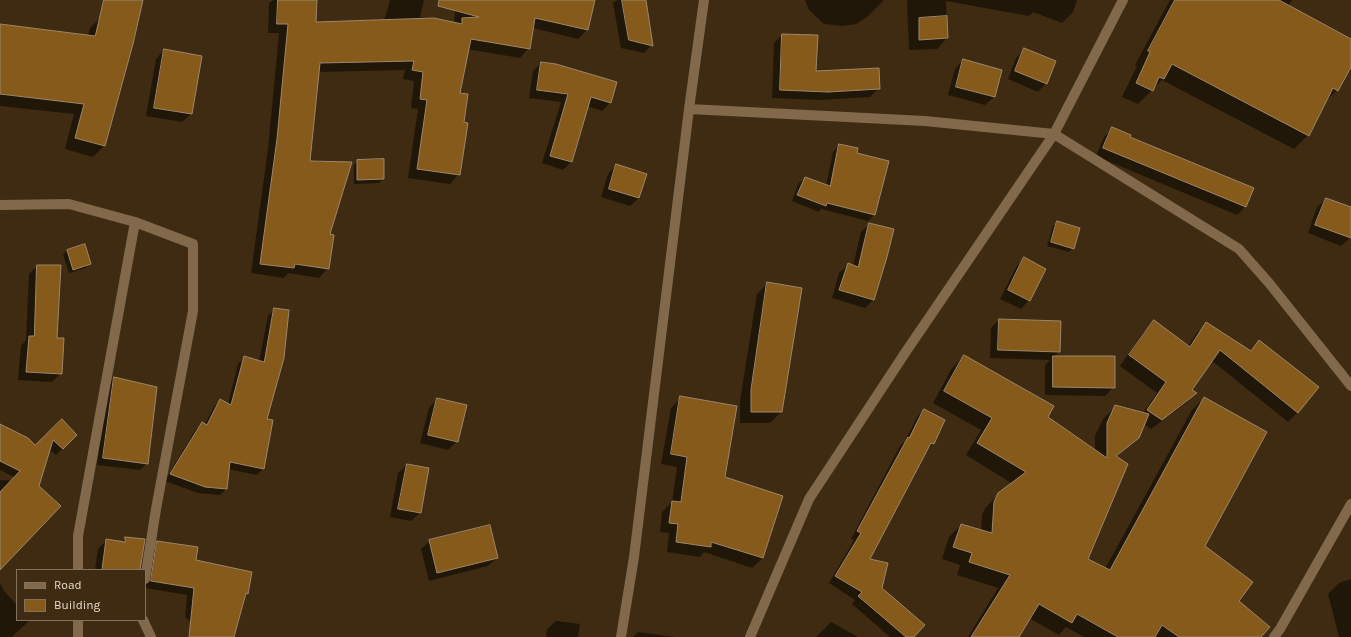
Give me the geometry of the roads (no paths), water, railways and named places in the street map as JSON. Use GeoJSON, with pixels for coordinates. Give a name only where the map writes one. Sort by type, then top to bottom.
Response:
{"type":"FeatureCollection","features":[{"type":"Feature","properties":{"kind":"street"},"geometry":{"type":"LineString","coordinates":[[621,637],[635,549],[689,109],[704,0]]}},
{"type":"Feature","properties":{"kind":"street"},"geometry":{"type":"LineString","coordinates":[[750,637],[809,499],[905,353],[1054,134],[1122,0]]}},
{"type":"Feature","properties":{"kind":"street"},"geometry":{"type":"LineString","coordinates":[[689,109],[925,121],[1054,134],[1239,249],[1269,283],[1351,386]]}},
{"type":"Feature","properties":{"kind":"street"},"geometry":{"type":"LineString","coordinates":[[0,205],[69,204],[136,222],[193,244],[193,311],[156,509],[146,573]]}},
{"type":"Feature","properties":{"kind":"street"},"geometry":{"type":"LineString","coordinates":[[78,569],[78,536],[136,222]]}},
{"type":"Feature","properties":{"kind":"street"},"geometry":{"type":"LineString","coordinates":[[1274,637],[1351,504]]}},
{"type":"Feature","properties":{"kind":"street"},"geometry":{"type":"LineString","coordinates":[[78,621],[78,637]]}},
{"type":"Feature","properties":{"kind":"street"},"geometry":{"type":"LineString","coordinates":[[143,621],[151,637]]}}]}
